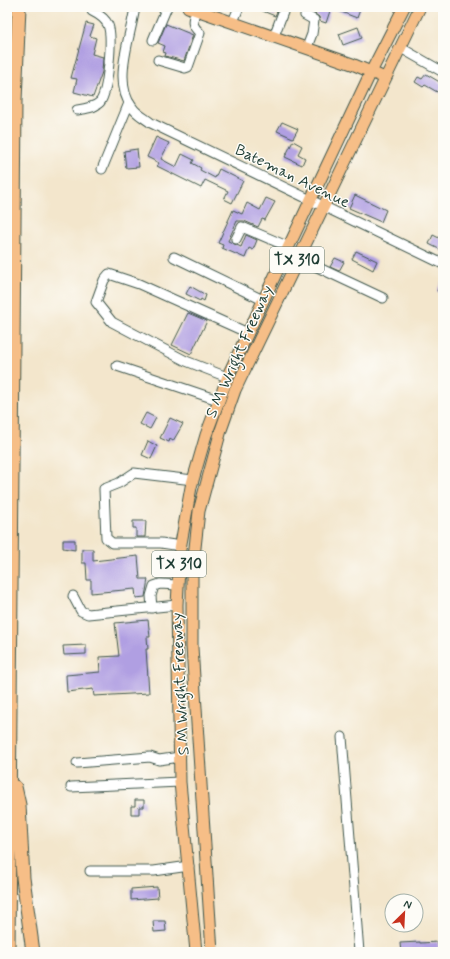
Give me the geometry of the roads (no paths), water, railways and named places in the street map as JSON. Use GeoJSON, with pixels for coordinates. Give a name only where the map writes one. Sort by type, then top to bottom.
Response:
{"type":"FeatureCollection","features":[{"type":"Feature","properties":{"kind":"highway"},"geometry":{"type":"LineString","coordinates":[[8,952],[15,108],[19,7]]}},
{"type":"Feature","properties":{"kind":"highway"},"geometry":{"type":"LineString","coordinates":[[10,758],[19,805],[23,878],[33,952]]}},
{"type":"Feature","properties":{"kind":"main road","name":"S M Wright Freeway"},"geometry":{"type":"LineString","coordinates":[[196,952],[180,782],[177,605],[177,585],[181,546],[193,480],[218,400],[227,377],[312,201],[371,72],[404,7]]}},
{"type":"Feature","properties":{"kind":"main road"},"geometry":{"type":"LineString","coordinates":[[192,8],[307,47],[385,78]]}},
{"type":"Feature","properties":{"kind":"main road","name":"S M Wright Freeway"},"geometry":{"type":"LineString","coordinates":[[212,952],[192,647],[192,575],[194,544],[205,485],[232,397],[246,364],[419,9]]}},
{"type":"Feature","properties":{"kind":"street"},"geometry":{"type":"LineString","coordinates":[[102,169],[131,106],[124,90],[123,73],[135,7]]}},
{"type":"Feature","properties":{"kind":"street"},"geometry":{"type":"LineString","coordinates":[[153,40],[167,7]]}},
{"type":"Feature","properties":{"kind":"street"},"geometry":{"type":"LineString","coordinates":[[233,22],[239,7]]}},
{"type":"Feature","properties":{"kind":"street"},"geometry":{"type":"LineString","coordinates":[[274,36],[285,7]]}},
{"type":"Feature","properties":{"kind":"street"},"geometry":{"type":"LineString","coordinates":[[307,47],[312,34],[314,20],[305,15],[308,7]]}},
{"type":"Feature","properties":{"kind":"street"},"geometry":{"type":"LineString","coordinates":[[158,60],[185,68],[188,67],[200,33],[193,26],[192,8]]}},
{"type":"Feature","properties":{"kind":"street"},"geometry":{"type":"LineString","coordinates":[[77,110],[90,108],[100,101],[105,90],[108,72],[111,51],[108,25],[102,16],[92,11]]}},
{"type":"Feature","properties":{"kind":"street"},"geometry":{"type":"LineString","coordinates":[[401,48],[443,72]]}},
{"type":"Feature","properties":{"kind":"street"},"geometry":{"type":"LineString","coordinates":[[108,72],[123,73]]}},
{"type":"Feature","properties":{"kind":"street","name":"Bateman Avenue"},"geometry":{"type":"LineString","coordinates":[[131,106],[151,123],[443,264]]}},
{"type":"Feature","properties":{"kind":"street"},"geometry":{"type":"LineString","coordinates":[[236,239],[242,227],[289,247]]}},
{"type":"Feature","properties":{"kind":"street"},"geometry":{"type":"LineString","coordinates":[[174,257],[263,300]]}},
{"type":"Feature","properties":{"kind":"street"},"geometry":{"type":"LineString","coordinates":[[298,258],[383,298]]}},
{"type":"Feature","properties":{"kind":"street"},"geometry":{"type":"LineString","coordinates":[[227,377],[186,361],[112,322],[96,302],[104,280],[109,274],[139,284],[248,333]]}},
{"type":"Feature","properties":{"kind":"street"},"geometry":{"type":"LineString","coordinates":[[117,366],[218,400]]}},
{"type":"Feature","properties":{"kind":"street"},"geometry":{"type":"LineString","coordinates":[[181,546],[161,543],[112,543],[106,538],[104,489],[119,484],[134,473],[193,480]]}},
{"type":"Feature","properties":{"kind":"street"},"geometry":{"type":"LineString","coordinates":[[152,608],[150,596],[154,586],[160,584],[177,585]]}},
{"type":"Feature","properties":{"kind":"street"},"geometry":{"type":"LineString","coordinates":[[73,596],[81,611],[88,614],[177,605]]}},
{"type":"Feature","properties":{"kind":"street"},"geometry":{"type":"LineString","coordinates":[[342,737],[359,952]]}},
{"type":"Feature","properties":{"kind":"street"},"geometry":{"type":"LineString","coordinates":[[77,763],[150,757],[159,760],[180,757]]}},
{"type":"Feature","properties":{"kind":"street"},"geometry":{"type":"LineString","coordinates":[[71,787],[180,782]]}},
{"type":"Feature","properties":{"kind":"street"},"geometry":{"type":"LineString","coordinates":[[90,871],[154,871],[189,866]]}}]}
